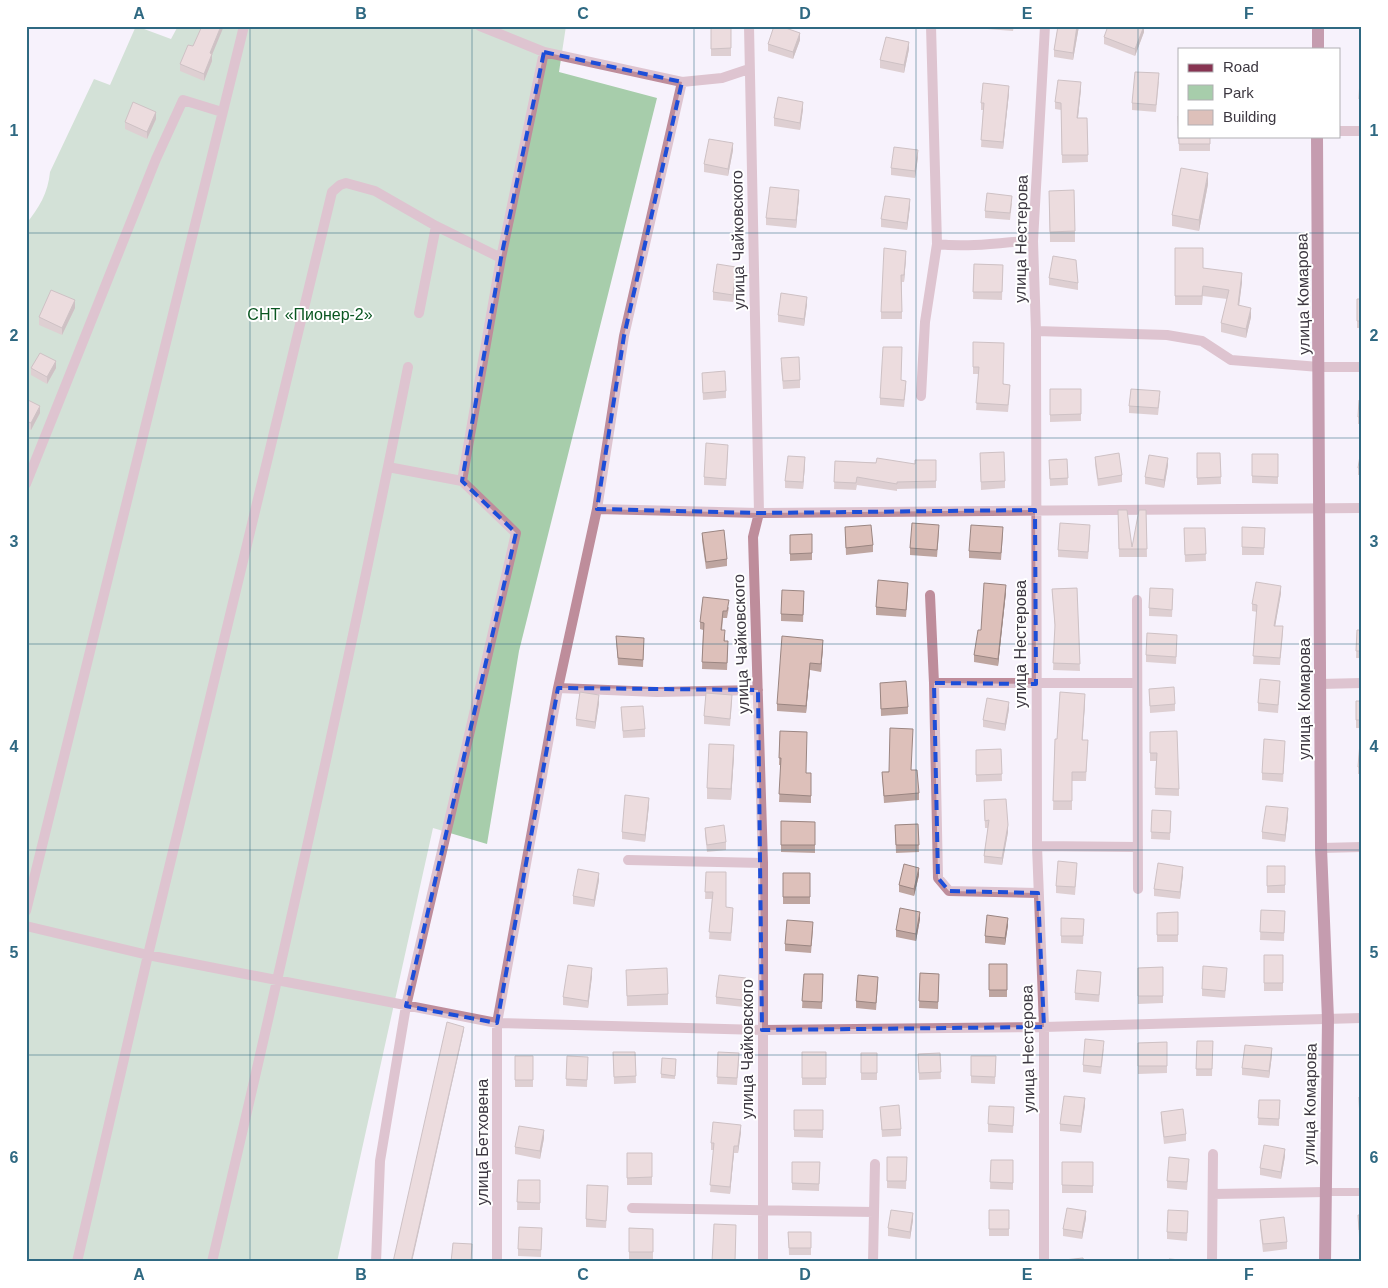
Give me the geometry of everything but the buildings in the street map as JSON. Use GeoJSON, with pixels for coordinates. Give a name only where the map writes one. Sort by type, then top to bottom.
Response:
{"type":"FeatureCollection","features":[{"type":"Feature","properties":{"kind":"main road"},"geometry":{"type":"LineString","coordinates":[[1318,26],[1318,48]]}},
{"type":"Feature","properties":{"kind":"main road","name":"улица Комарова"},"geometry":{"type":"LineString","coordinates":[[1317,138],[1320,367],[1321,848],[1328,1019],[1325,1262]]}},
{"type":"Feature","properties":{"kind":"street"},"geometry":{"type":"LineString","coordinates":[[26,911],[244,26]]}},
{"type":"Feature","properties":{"kind":"street"},"geometry":{"type":"LineString","coordinates":[[480,26],[544,52],[682,82],[722,78],[749,69]]}},
{"type":"Feature","properties":{"kind":"street","name":"улица Чайковского"},"geometry":{"type":"LineString","coordinates":[[749,26],[759,513],[753,538],[763,863],[764,1262]]}},
{"type":"Feature","properties":{"kind":"street"},"geometry":{"type":"LineString","coordinates":[[921,396],[925,322],[937,244],[931,26]]}},
{"type":"Feature","properties":{"kind":"street","name":"улица Нестерова"},"geometry":{"type":"LineString","coordinates":[[1044,1262],[1044,1027],[1037,846],[1036,331],[1033,241],[1045,26]]}},
{"type":"Feature","properties":{"kind":"street"},"geometry":{"type":"LineString","coordinates":[[462,481],[500,258],[544,52]]}},
{"type":"Feature","properties":{"kind":"street","name":"улица Бетховена"},"geometry":{"type":"LineString","coordinates":[[496,1262],[498,1023],[558,688],[597,509],[624,336],[682,82]]}},
{"type":"Feature","properties":{"kind":"street"},"geometry":{"type":"LineString","coordinates":[[26,484],[156,159],[183,100],[222,112]]}},
{"type":"Feature","properties":{"kind":"street"},"geometry":{"type":"LineString","coordinates":[[1340,131],[1362,131]]}},
{"type":"Feature","properties":{"kind":"street"},"geometry":{"type":"LineString","coordinates":[[77,1262],[148,955],[332,192],[340,185],[346,183],[375,191],[436,226],[500,258]]}},
{"type":"Feature","properties":{"kind":"street"},"geometry":{"type":"LineString","coordinates":[[419,313],[436,226]]}},
{"type":"Feature","properties":{"kind":"street"},"geometry":{"type":"LineString","coordinates":[[937,244],[962,248],[994,242],[1033,241]]}},
{"type":"Feature","properties":{"kind":"street"},"geometry":{"type":"LineString","coordinates":[[1036,331],[1167,335],[1202,341],[1231,360],[1320,367],[1362,367]]}},
{"type":"Feature","properties":{"kind":"street"},"geometry":{"type":"LineString","coordinates":[[212,1262],[278,979],[408,367]]}},
{"type":"Feature","properties":{"kind":"street"},"geometry":{"type":"LineString","coordinates":[[376,1262],[380,1161],[406,1006],[516,533],[462,481],[388,467]]}},
{"type":"Feature","properties":{"kind":"street"},"geometry":{"type":"LineString","coordinates":[[597,509],[759,513],[1362,508]]}},
{"type":"Feature","properties":{"kind":"street"},"geometry":{"type":"LineString","coordinates":[[930,594],[938,878],[949,891],[1038,893]]}},
{"type":"Feature","properties":{"kind":"street"},"geometry":{"type":"LineString","coordinates":[[1137,600],[1138,888]]}},
{"type":"Feature","properties":{"kind":"street"},"geometry":{"type":"LineString","coordinates":[[934,683],[1137,683]]}},
{"type":"Feature","properties":{"kind":"street"},"geometry":{"type":"LineString","coordinates":[[1320,684],[1362,683]]}},
{"type":"Feature","properties":{"kind":"street"},"geometry":{"type":"LineString","coordinates":[[558,688],[657,692],[758,690]]}},
{"type":"Feature","properties":{"kind":"street"},"geometry":{"type":"LineString","coordinates":[[1037,846],[1138,847]]}},
{"type":"Feature","properties":{"kind":"street"},"geometry":{"type":"LineString","coordinates":[[1321,848],[1362,847]]}},
{"type":"Feature","properties":{"kind":"street"},"geometry":{"type":"LineString","coordinates":[[628,860],[763,863]]}},
{"type":"Feature","properties":{"kind":"street"},"geometry":{"type":"LineString","coordinates":[[26,926],[148,955],[498,1023],[762,1030],[1044,1027],[1362,1018]]}},
{"type":"Feature","properties":{"kind":"street"},"geometry":{"type":"LineString","coordinates":[[1212,1262],[1213,1154]]}},
{"type":"Feature","properties":{"kind":"street"},"geometry":{"type":"LineString","coordinates":[[872,1262],[875,1164]]}},
{"type":"Feature","properties":{"kind":"street"},"geometry":{"type":"LineString","coordinates":[[1213,1194],[1325,1192]]}},
{"type":"Feature","properties":{"kind":"street"},"geometry":{"type":"LineString","coordinates":[[632,1208],[874,1212]]}},
{"type":"Feature","properties":{"kind":"lane"},"geometry":{"type":"LineString","coordinates":[[1325,1192],[1362,1192]]}},
{"type":"Feature","properties":{"kind":"highlighted area"},"geometry":{"type":"Polygon","coordinates":[[[544,52],[682,82],[624,336],[597,509],[759,513],[1035,510],[1036,684],[934,683],[938,878],[949,891],[1038,893],[1044,1027],[762,1030],[758,690],[558,688],[497,1023],[406,1006],[516,533],[462,481],[501,258],[544,52]]]}},
{"type":"Feature","properties":{"kind":"green space","name":"СНТ «Пионер-2»"},"geometry":{"type":"Polygon","coordinates":[[[136,26],[171,39],[178,26],[566,26],[559,72],[657,98],[519,651],[487,844],[433,828],[337,1262],[26,1262],[26,224],[42,200],[50,172],[94,79],[110,85],[136,26]]]}}]}
